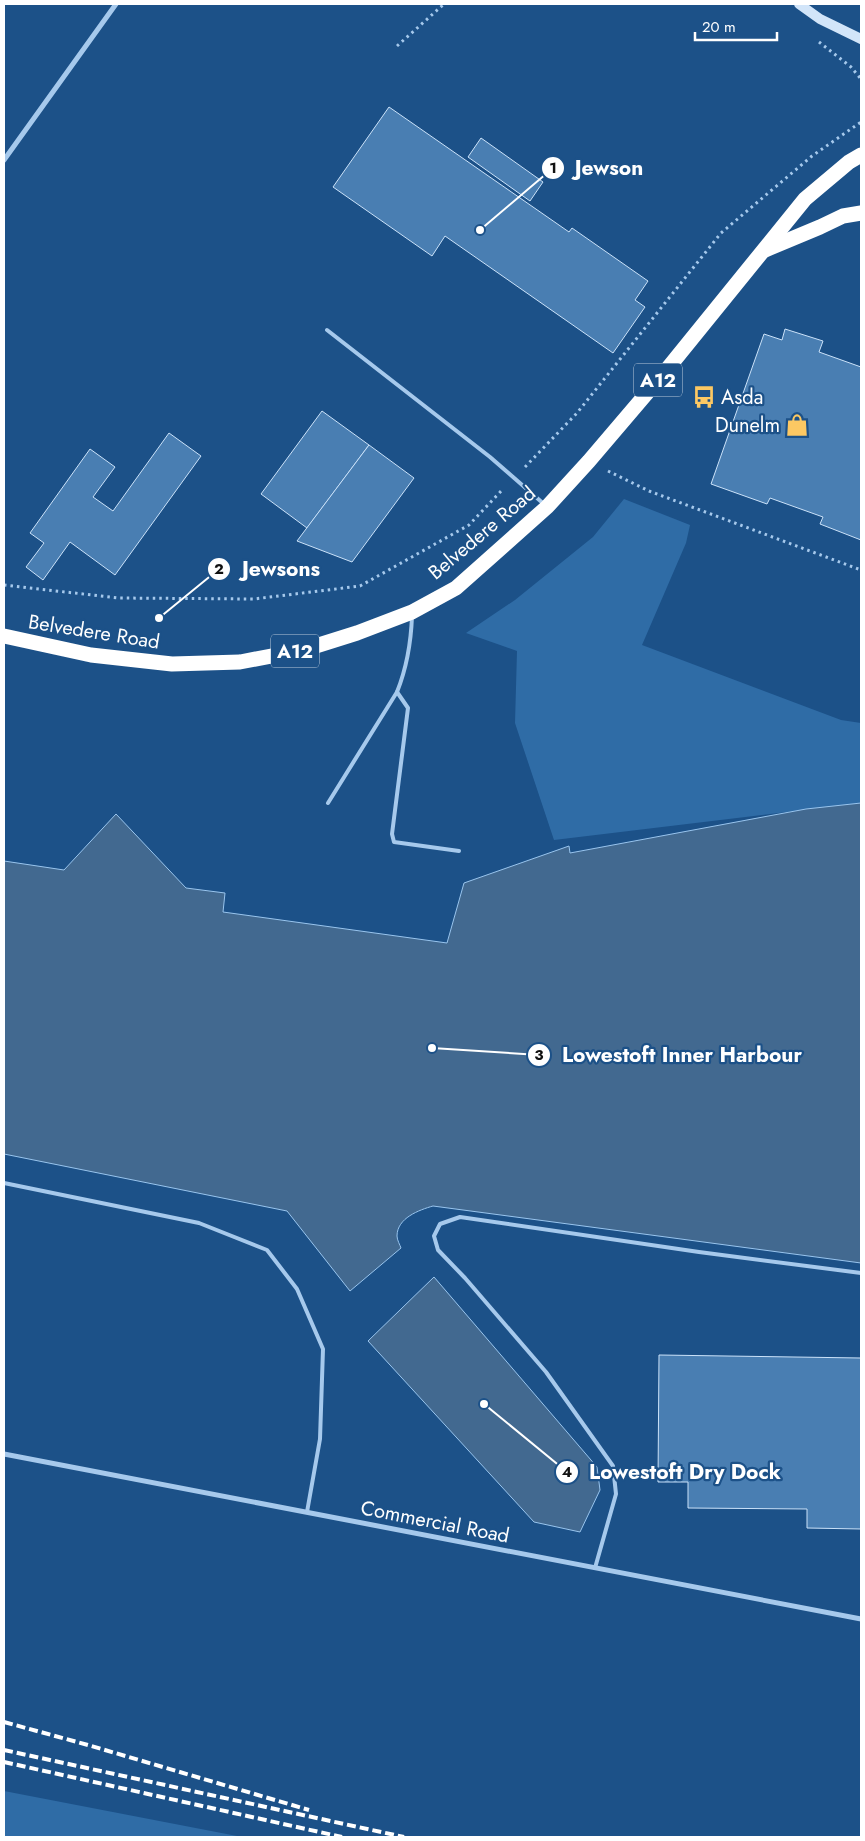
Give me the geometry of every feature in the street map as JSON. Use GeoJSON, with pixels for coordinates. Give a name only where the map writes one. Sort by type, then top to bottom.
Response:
{"type":"FeatureCollection","features":[{"type":"Feature","properties":{"kind":"highway","name":"Belvedere Road"},"geometry":{"type":"LineString","coordinates":[[4,636],[91,655],[172,664],[240,662],[303,650],[357,633],[412,612],[456,588],[546,506],[588,460],[664,373],[804,199],[861,154]]}},
{"type":"Feature","properties":{"kind":"highway","name":"Belvedere Road"},"geometry":{"type":"LineString","coordinates":[[764,250],[842,216],[861,213]]}},
{"type":"Feature","properties":{"kind":"street"},"geometry":{"type":"LineString","coordinates":[[4,160],[116,4]]}},
{"type":"Feature","properties":{"kind":"street"},"geometry":{"type":"LineString","coordinates":[[799,4],[820,19],[861,39]]}},
{"type":"Feature","properties":{"kind":"street","name":"Commercial Road"},"geometry":{"type":"LineString","coordinates":[[4,1454],[861,1619]]}},
{"type":"Feature","properties":{"kind":"lane"},"geometry":{"type":"LineString","coordinates":[[327,330],[490,457],[546,506]]}},
{"type":"Feature","properties":{"kind":"lane"},"geometry":{"type":"LineString","coordinates":[[328,803],[397,692],[404,673],[411,642],[412,612]]}},
{"type":"Feature","properties":{"kind":"lane"},"geometry":{"type":"LineString","coordinates":[[397,692],[408,708],[392,834],[394,842],[459,851]]}},
{"type":"Feature","properties":{"kind":"lane"},"geometry":{"type":"LineString","coordinates":[[4,1184],[199,1223],[267,1250],[297,1289],[323,1349],[320,1439],[306,1512]]}},
{"type":"Feature","properties":{"kind":"lane"},"geometry":{"type":"LineString","coordinates":[[595,1568],[616,1494],[613,1466],[546,1372],[465,1278],[438,1250],[434,1236],[440,1224],[460,1217],[699,1252],[861,1273]]}},
{"type":"Feature","properties":{"kind":"path"},"geometry":{"type":"LineString","coordinates":[[397,46],[444,4]]}},
{"type":"Feature","properties":{"kind":"path"},"geometry":{"type":"LineString","coordinates":[[588,460],[649,491],[861,570]]}},
{"type":"Feature","properties":{"kind":"shaded area"},"geometry":{"type":"Polygon","coordinates":[[[624,499],[690,525],[686,543],[642,645],[841,720],[861,723],[861,803],[554,840],[515,723],[517,651],[466,633],[515,600],[593,537],[624,499]]]}},
{"type":"Feature","properties":{"kind":"shaded area"},"geometry":{"type":"Polygon","coordinates":[[[861,803],[861,1263],[433,1206],[415,1213],[401,1224],[397,1236],[401,1248],[350,1291],[287,1211],[4,1154],[4,861],[64,870],[116,814],[186,888],[225,893],[223,912],[447,943],[464,883],[569,846],[570,853],[806,809],[861,803]]]}},
{"type":"Feature","properties":{"kind":"shaded area"},"geometry":{"type":"Polygon","coordinates":[[[434,1277],[597,1467],[600,1490],[580,1532],[534,1522],[368,1341],[434,1277]]]}},
{"type":"Feature","properties":{"kind":"shaded area"},"geometry":{"type":"Polygon","coordinates":[[[4,1791],[237,1836],[4,1837],[4,1791]]]}},
{"type":"Feature","properties":{"kind":"building"},"geometry":{"type":"Polygon","coordinates":[[[389,107],[569,232],[572,228],[648,281],[635,300],[645,307],[613,353],[445,236],[432,256],[333,187],[389,107]]]}},
{"type":"Feature","properties":{"kind":"building"},"geometry":{"type":"Polygon","coordinates":[[[481,138],[543,182],[530,201],[468,157],[481,138]]]}},
{"type":"Feature","properties":{"kind":"building","name":"Dunelm"},"geometry":{"type":"Polygon","coordinates":[[[785,329],[823,341],[819,352],[861,367],[861,540],[820,524],[823,517],[770,498],[767,504],[711,484],[764,334],[782,340],[785,329]]]}},
{"type":"Feature","properties":{"kind":"building"},"geometry":{"type":"Polygon","coordinates":[[[322,411],[369,445],[307,528],[261,494],[322,411]]]}},
{"type":"Feature","properties":{"kind":"building"},"geometry":{"type":"Polygon","coordinates":[[[169,433],[201,456],[115,575],[70,542],[43,580],[26,567],[44,543],[30,533],[90,449],[115,467],[93,497],[113,511],[169,433]]]}},
{"type":"Feature","properties":{"kind":"building"},"geometry":{"type":"Polygon","coordinates":[[[369,445],[414,478],[352,562],[297,541],[369,445]]]}},
{"type":"Feature","properties":{"kind":"building"},"geometry":{"type":"Polygon","coordinates":[[[659,1355],[861,1358],[861,1529],[807,1528],[807,1509],[688,1508],[688,1482],[658,1482],[659,1355]]]}},
{"type":"Feature","properties":{"kind":"railway"},"geometry":{"type":"LineString","coordinates":[[4,1722],[309,1810]]}},
{"type":"Feature","properties":{"kind":"railway"},"geometry":{"type":"LineString","coordinates":[[4,1750],[404,1837]]}},
{"type":"Feature","properties":{"kind":"railway"},"geometry":{"type":"LineString","coordinates":[[4,1762],[342,1837]]}},
{"type":"Feature","properties":{"kind":"place","name":"Jewson"},"geometry":{"type":"Point","coordinates":[480,230]}},
{"type":"Feature","properties":{"kind":"place","name":"Asda"},"geometry":{"type":"Point","coordinates":[704,397]}},
{"type":"Feature","properties":{"kind":"place","name":"Dunelm"},"geometry":{"type":"Point","coordinates":[797,425]}},
{"type":"Feature","properties":{"kind":"place","name":"Jewsons"},"geometry":{"type":"Point","coordinates":[159,618]}},
{"type":"Feature","properties":{"kind":"place","name":"Lowestoft Inner Harbour"},"geometry":{"type":"Point","coordinates":[432,1048]}},
{"type":"Feature","properties":{"kind":"place","name":"Lowestoft Dry Dock"},"geometry":{"type":"Point","coordinates":[484,1404]}}]}
